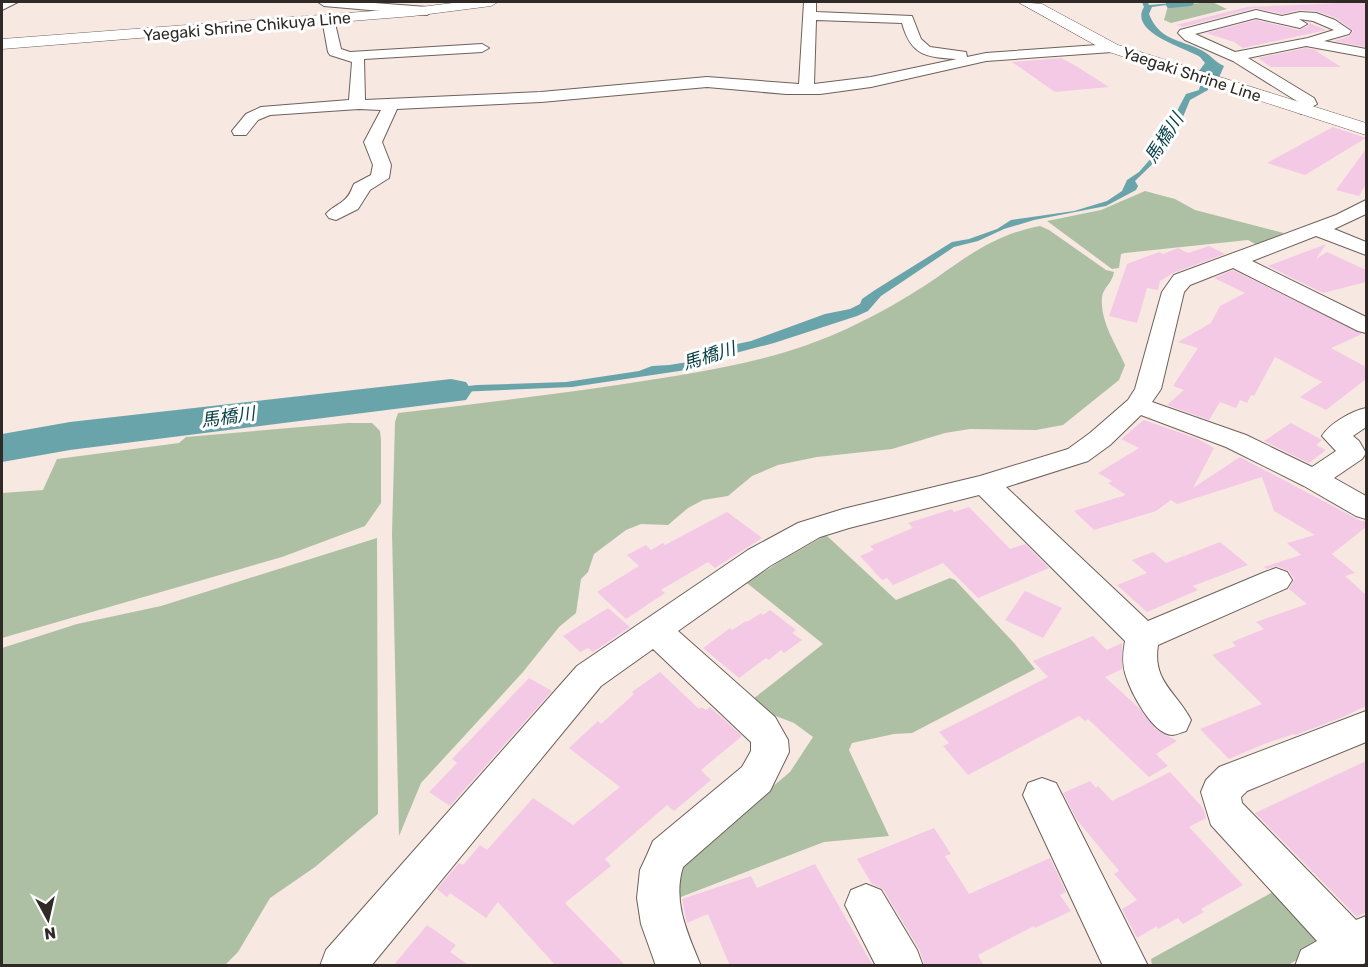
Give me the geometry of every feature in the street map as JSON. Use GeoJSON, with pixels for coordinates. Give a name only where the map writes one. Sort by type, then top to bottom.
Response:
{"type":"FeatureCollection","features":[{"type":"Feature","properties":{"kind":"main road","name":"Yaegaki Shrine Chikuya Line"},"geometry":{"type":"LineString","coordinates":[[2,44],[426,11],[454,4],[491,2]]}},
{"type":"Feature","properties":{"kind":"main road","name":"Yaegaki Shrine Line"},"geometry":{"type":"LineString","coordinates":[[1025,2],[1059,17],[1112,48],[1223,85],[1362,125]]}},
{"type":"Feature","properties":{"kind":"street"},"geometry":{"type":"LineString","coordinates":[[2,6],[12,2]]}},
{"type":"Feature","properties":{"kind":"street"},"geometry":{"type":"LineString","coordinates":[[324,2],[426,11]]}},
{"type":"Feature","properties":{"kind":"street"},"geometry":{"type":"LineString","coordinates":[[806,89],[810,9],[907,19],[913,40],[918,47],[943,54],[986,57]]}},
{"type":"Feature","properties":{"kind":"street"},"geometry":{"type":"LineString","coordinates":[[1235,57],[1238,54],[1306,42],[1344,31],[1318,17],[1293,17],[1285,19],[1287,21],[1256,14],[1185,33],[1235,57],[1308,101],[1309,104],[1301,109]]}},
{"type":"Feature","properties":{"kind":"street"},"geometry":{"type":"LineString","coordinates":[[328,19],[335,51],[351,56],[359,62],[359,104]]}},
{"type":"Feature","properties":{"kind":"street"},"geometry":{"type":"LineString","coordinates":[[1306,42],[1366,53]]}},
{"type":"Feature","properties":{"kind":"street"},"geometry":{"type":"LineString","coordinates":[[351,56],[482,48]]}},
{"type":"Feature","properties":{"kind":"street"},"geometry":{"type":"LineString","coordinates":[[240,131],[252,117],[267,110],[541,97],[707,82],[806,89],[853,85],[986,57],[1112,48]]}},
{"type":"Feature","properties":{"kind":"street"},"geometry":{"type":"LineString","coordinates":[[336,214],[351,206],[361,193],[361,188],[380,178],[382,165],[373,142],[391,105]]}},
{"type":"Feature","properties":{"kind":"street"},"geometry":{"type":"LineString","coordinates":[[342,966],[589,676],[759,558],[809,530],[843,519],[985,484],[1078,455],[1100,439],[1137,405],[1148,389],[1167,313],[1177,286],[1182,280],[1343,219],[1366,206]]}},
{"type":"Feature","properties":{"kind":"street"},"geometry":{"type":"LineString","coordinates":[[1316,229],[1366,249]]}},
{"type":"Feature","properties":{"kind":"street"},"geometry":{"type":"LineString","coordinates":[[1234,260],[1366,326]]}},
{"type":"Feature","properties":{"kind":"street"},"geometry":{"type":"LineString","coordinates":[[1137,405],[1236,441],[1314,479],[1366,509]]}},
{"type":"Feature","properties":{"kind":"street"},"geometry":{"type":"LineString","coordinates":[[1314,479],[1352,453],[1349,447],[1335,436],[1366,416]]}},
{"type":"Feature","properties":{"kind":"street"},"geometry":{"type":"LineString","coordinates":[[985,484],[1143,637]]}},
{"type":"Feature","properties":{"kind":"street"},"geometry":{"type":"LineString","coordinates":[[1173,720],[1155,701],[1140,672],[1140,645],[1143,637],[1276,580]]}},
{"type":"Feature","properties":{"kind":"street"},"geometry":{"type":"LineString","coordinates":[[654,630],[762,728],[769,740],[770,752],[756,779],[667,855],[659,873],[656,895],[660,918],[679,966]]}},
{"type":"Feature","properties":{"kind":"street"},"geometry":{"type":"LineString","coordinates":[[1345,950],[1225,812],[1220,792],[1233,779],[1366,726]]}},
{"type":"Feature","properties":{"kind":"street"},"geometry":{"type":"LineString","coordinates":[[1042,795],[1119,964]]}},
{"type":"Feature","properties":{"kind":"street"},"geometry":{"type":"LineString","coordinates":[[867,905],[902,966]]}},
{"type":"Feature","properties":{"kind":"green space"},"geometry":{"type":"Polygon","coordinates":[[[1212,2],[1227,9],[1171,23],[1164,20],[1168,6],[1212,2]]]}},
{"type":"Feature","properties":{"kind":"green space"},"geometry":{"type":"Polygon","coordinates":[[[1145,191],[1175,199],[1195,210],[1284,233],[1259,246],[1248,240],[1125,253],[1121,254],[1119,268],[1112,269],[1047,221],[1101,210],[1145,191]]]}},
{"type":"Feature","properties":{"kind":"green space"},"geometry":{"type":"Polygon","coordinates":[[[1040,226],[1106,270],[1114,272],[1103,294],[1102,306],[1109,332],[1125,365],[1119,380],[1063,425],[1036,430],[970,429],[945,433],[892,449],[817,457],[778,465],[752,476],[728,496],[703,500],[688,508],[668,525],[641,524],[626,530],[594,554],[588,572],[581,579],[576,613],[559,627],[523,672],[421,783],[399,836],[392,533],[395,422],[398,413],[624,384],[721,368],[768,357],[831,336],[863,321],[910,295],[986,245],[1025,229],[1040,226]]]}},
{"type":"Feature","properties":{"kind":"green space"},"geometry":{"type":"Polygon","coordinates":[[[348,423],[372,423],[380,431],[381,503],[365,526],[282,557],[2,638],[2,493],[43,490],[57,459],[179,443],[186,437],[348,423]]]}},
{"type":"Feature","properties":{"kind":"green space"},"geometry":{"type":"Polygon","coordinates":[[[826,535],[896,600],[950,578],[955,580],[1015,644],[1035,669],[912,733],[894,734],[852,743],[849,750],[889,836],[824,842],[673,900],[682,863],[790,772],[813,737],[794,723],[768,713],[753,699],[823,644],[747,583],[826,535]]]}},
{"type":"Feature","properties":{"kind":"green space"},"geometry":{"type":"Polygon","coordinates":[[[377,538],[378,814],[315,867],[270,898],[238,952],[225,965],[2,965],[2,648],[77,624],[161,606],[377,538]]]}},
{"type":"Feature","properties":{"kind":"green space"},"geometry":{"type":"Polygon","coordinates":[[[1280,888],[1316,924],[1320,947],[1288,965],[1152,966],[1151,959],[1280,888]]]}},
{"type":"Feature","properties":{"kind":"water"},"geometry":{"type":"Polygon","coordinates":[[[1142,2],[1148,2],[1149,5],[1188,2],[1152,7],[1149,14],[1153,23],[1164,34],[1193,46],[1224,66],[1217,82],[1196,75],[1205,63],[1200,57],[1161,38],[1144,25],[1141,16],[1144,7],[1142,2]]]}},
{"type":"Feature","properties":{"kind":"water"},"geometry":{"type":"Polygon","coordinates":[[[1194,76],[1215,83],[1208,84],[1208,90],[1190,100],[1178,129],[1172,133],[1169,148],[1135,181],[1138,186],[1136,190],[1106,206],[1034,220],[1004,229],[978,241],[954,247],[881,296],[868,311],[857,316],[686,370],[572,387],[457,392],[389,400],[389,395],[477,385],[566,382],[639,371],[652,366],[688,362],[728,346],[751,341],[825,314],[850,309],[860,304],[862,299],[875,290],[952,242],[969,239],[997,229],[1011,220],[1074,211],[1107,201],[1122,191],[1127,180],[1139,172],[1153,156],[1186,94],[1199,90],[1200,86],[1194,82],[1194,76]]]}},
{"type":"Feature","properties":{"kind":"building"},"geometry":{"type":"Polygon","coordinates":[[[1366,2],[1366,47],[1334,41],[1350,36],[1353,31],[1336,18],[1316,11],[1300,10],[1282,14],[1255,8],[1183,27],[1176,25],[1247,7],[1366,2]]]}},
{"type":"Feature","properties":{"kind":"building"},"geometry":{"type":"Polygon","coordinates":[[[1256,20],[1299,30],[1308,26],[1309,23],[1327,30],[1243,48],[1234,42],[1206,33],[1256,20]]]}},
{"type":"Feature","properties":{"kind":"building"},"geometry":{"type":"Polygon","coordinates":[[[1306,48],[1322,51],[1316,51],[1341,67],[1271,67],[1258,58],[1306,48]]]}},
{"type":"Feature","properties":{"kind":"building"},"geometry":{"type":"Polygon","coordinates":[[[1061,58],[1109,87],[1055,92],[1012,62],[1061,58]]]}},
{"type":"Feature","properties":{"kind":"building"},"geometry":{"type":"Polygon","coordinates":[[[1333,127],[1366,138],[1305,175],[1267,163],[1333,127]]]}},
{"type":"Feature","properties":{"kind":"building"},"geometry":{"type":"Polygon","coordinates":[[[1366,149],[1366,184],[1359,196],[1336,190],[1366,149]]]}},
{"type":"Feature","properties":{"kind":"building"},"geometry":{"type":"Polygon","coordinates":[[[1326,244],[1316,259],[1327,252],[1366,270],[1366,282],[1323,293],[1268,266],[1326,244]]]}},
{"type":"Feature","properties":{"kind":"building"},"geometry":{"type":"Polygon","coordinates":[[[1209,246],[1225,254],[1173,273],[1160,281],[1158,290],[1147,288],[1137,323],[1109,316],[1127,264],[1159,252],[1163,254],[1178,248],[1188,253],[1209,246]]]}},
{"type":"Feature","properties":{"kind":"building"},"geometry":{"type":"Polygon","coordinates":[[[1233,270],[1362,334],[1331,348],[1366,367],[1366,379],[1326,410],[1300,397],[1322,382],[1275,357],[1254,396],[1251,395],[1247,403],[1240,400],[1236,408],[1220,402],[1209,420],[1167,405],[1184,390],[1173,386],[1198,348],[1178,342],[1211,323],[1220,306],[1245,293],[1214,278],[1233,270]]]}},
{"type":"Feature","properties":{"kind":"building"},"geometry":{"type":"Polygon","coordinates":[[[1144,420],[1198,439],[1214,448],[1193,488],[1240,457],[1361,521],[1366,521],[1366,527],[1332,554],[1355,573],[1345,576],[1366,595],[1366,706],[1343,717],[1264,744],[1229,759],[1200,729],[1262,704],[1212,655],[1236,646],[1232,642],[1264,629],[1256,622],[1307,604],[1289,589],[1294,579],[1289,571],[1277,566],[1267,569],[1264,567],[1301,555],[1287,543],[1315,535],[1274,511],[1262,477],[1177,504],[1171,500],[1156,511],[1094,530],[1074,511],[1126,495],[1108,483],[1112,481],[1098,473],[1139,448],[1121,439],[1144,420]]]}},
{"type":"Feature","properties":{"kind":"building"},"geometry":{"type":"Polygon","coordinates":[[[1291,423],[1322,440],[1316,445],[1326,450],[1309,463],[1264,441],[1291,423]]]}},
{"type":"Feature","properties":{"kind":"building"},"geometry":{"type":"Polygon","coordinates":[[[969,507],[1010,549],[1025,544],[1049,568],[978,598],[943,563],[893,585],[887,578],[882,580],[860,556],[874,550],[870,546],[913,528],[908,523],[952,509],[954,512],[969,507]]]}},
{"type":"Feature","properties":{"kind":"building"},"geometry":{"type":"Polygon","coordinates":[[[727,512],[762,538],[715,568],[708,562],[661,590],[665,593],[626,619],[597,592],[639,566],[627,555],[646,545],[651,550],[663,543],[665,545],[727,512]]]}},
{"type":"Feature","properties":{"kind":"building"},"geometry":{"type":"Polygon","coordinates":[[[1220,542],[1248,565],[1193,586],[1198,590],[1147,612],[1117,585],[1147,573],[1132,560],[1153,552],[1166,563],[1220,542]]]}},
{"type":"Feature","properties":{"kind":"building"},"geometry":{"type":"Polygon","coordinates":[[[1025,591],[1062,608],[1043,638],[1005,620],[1025,591]]]}},
{"type":"Feature","properties":{"kind":"building"},"geometry":{"type":"Polygon","coordinates":[[[608,608],[630,627],[593,652],[588,648],[580,652],[563,636],[608,608]]]}},
{"type":"Feature","properties":{"kind":"building"},"geometry":{"type":"Polygon","coordinates":[[[770,610],[796,630],[792,633],[802,640],[784,653],[781,650],[769,660],[766,658],[739,678],[703,648],[730,628],[732,630],[770,610]]]}},
{"type":"Feature","properties":{"kind":"building"},"geometry":{"type":"Polygon","coordinates":[[[1093,636],[1107,650],[1122,643],[1122,669],[1105,677],[1138,707],[1156,729],[1177,741],[1156,754],[1168,766],[1149,777],[1088,719],[1085,721],[1079,716],[968,775],[943,746],[949,743],[939,732],[1048,677],[1033,661],[1093,636]]]}},
{"type":"Feature","properties":{"kind":"building"},"geometry":{"type":"Polygon","coordinates":[[[660,672],[699,709],[701,707],[706,710],[710,707],[742,736],[701,770],[711,780],[674,811],[667,805],[605,859],[611,866],[565,903],[626,966],[556,966],[498,902],[486,918],[450,893],[447,897],[437,889],[459,863],[463,865],[480,845],[487,850],[533,798],[573,825],[620,787],[569,748],[598,721],[601,724],[634,694],[632,692],[660,672]]]}},
{"type":"Feature","properties":{"kind":"building"},"geometry":{"type":"Polygon","coordinates":[[[529,678],[552,691],[450,806],[429,792],[457,763],[452,759],[529,678]]]}},
{"type":"Feature","properties":{"kind":"building"},"geometry":{"type":"Polygon","coordinates":[[[1366,761],[1366,912],[1357,917],[1255,813],[1366,761]]]}},
{"type":"Feature","properties":{"kind":"building"},"geometry":{"type":"Polygon","coordinates":[[[1170,772],[1203,808],[1206,818],[1189,827],[1243,885],[1201,909],[1204,912],[1183,924],[1178,918],[1158,929],[1157,926],[1137,938],[1122,909],[1137,900],[1114,874],[1119,871],[1077,820],[1063,793],[1090,781],[1112,801],[1170,772]]]}},
{"type":"Feature","properties":{"kind":"building"},"geometry":{"type":"Polygon","coordinates":[[[934,828],[951,854],[945,856],[969,894],[1050,858],[1066,892],[1060,895],[1071,911],[1035,928],[1034,926],[978,955],[984,966],[925,966],[919,949],[883,889],[872,884],[857,859],[934,828]]]}},
{"type":"Feature","properties":{"kind":"building"},"geometry":{"type":"Polygon","coordinates":[[[815,864],[873,966],[730,966],[708,914],[687,923],[682,899],[751,876],[757,888],[815,864]]]}},
{"type":"Feature","properties":{"kind":"building"},"geometry":{"type":"Polygon","coordinates":[[[427,925],[456,945],[450,952],[470,966],[393,966],[427,925]]]}},
{"type":"Feature","properties":{"kind":"waterway"},"geometry":{"type":"LineString","coordinates":[[1170,4],[1190,2]]}},
{"type":"Feature","properties":{"kind":"waterway","name":"馬橋川"},"geometry":{"type":"LineString","coordinates":[[2,448],[70,436],[451,391]]}}]}
